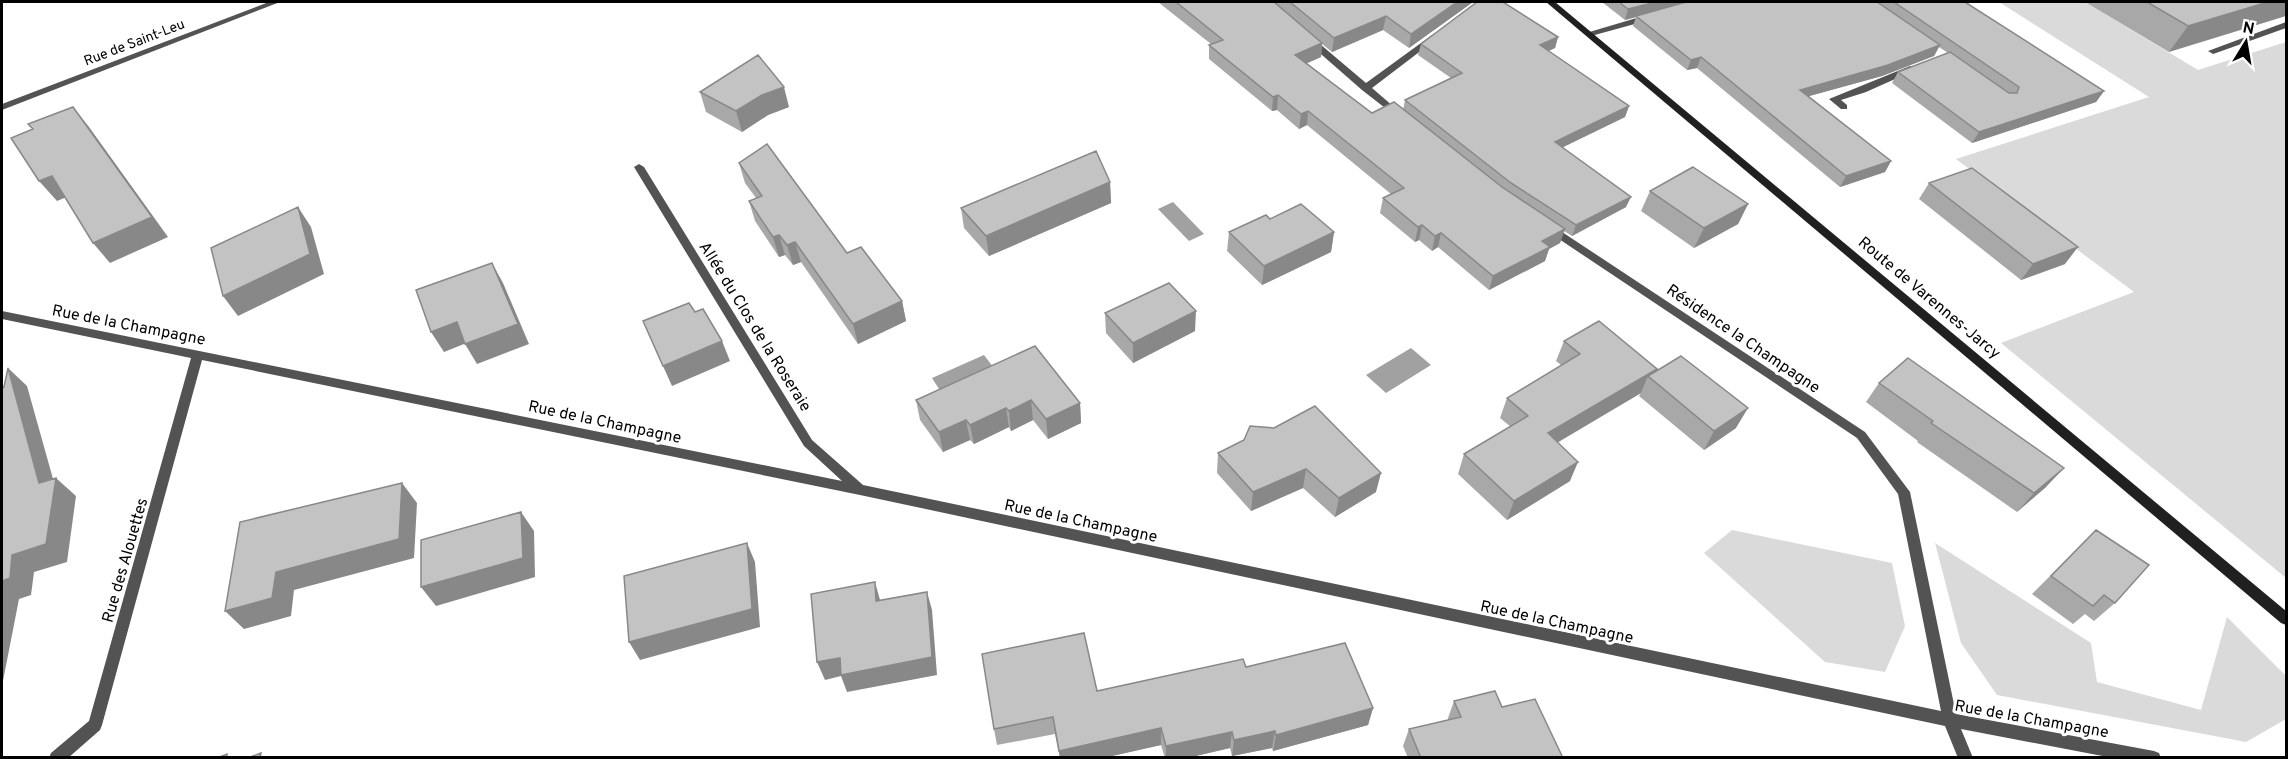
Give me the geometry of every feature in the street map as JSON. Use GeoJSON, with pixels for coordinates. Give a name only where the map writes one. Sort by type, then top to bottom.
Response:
{"type":"FeatureCollection","features":[{"type":"Feature","properties":{"kind":"street","name":"Rue de Saint-Leu"},"geometry":{"type":"LineString","coordinates":[[2,107],[276,2]]}},
{"type":"Feature","properties":{"kind":"street","name":"Route de Varennes-Jarcy"},"geometry":{"type":"LineString","coordinates":[[1551,2],[1591,33],[2286,619]]}},
{"type":"Feature","properties":{"kind":"street"},"geometry":{"type":"LineString","coordinates":[[1591,33],[1659,14]]}},
{"type":"Feature","properties":{"kind":"street"},"geometry":{"type":"LineString","coordinates":[[2213,51],[2286,25]]}},
{"type":"Feature","properties":{"kind":"street"},"geometry":{"type":"LineString","coordinates":[[1298,30],[1411,125]]}},
{"type":"Feature","properties":{"kind":"street"},"geometry":{"type":"LineString","coordinates":[[1365,88],[1437,35]]}},
{"type":"Feature","properties":{"kind":"street"},"geometry":{"type":"LineString","coordinates":[[1844,107],[1834,99],[1863,90],[1925,64]]}},
{"type":"Feature","properties":{"kind":"street","name":"Allée du Clos de la Roseraie"},"geometry":{"type":"LineString","coordinates":[[639,167],[808,443],[860,490]]}},
{"type":"Feature","properties":{"kind":"street","name":"Résidence la Champagne"},"geometry":{"type":"LineString","coordinates":[[1543,225],[1861,435],[1904,492],[1950,720],[1966,758]]}},
{"type":"Feature","properties":{"kind":"street","name":"Rue de la Champagne"},"geometry":{"type":"LineString","coordinates":[[2,315],[860,490],[1950,720],[2154,758]]}},
{"type":"Feature","properties":{"kind":"street","name":"Rue des Alouettes"},"geometry":{"type":"LineString","coordinates":[[56,758],[94,725],[198,355]]}},
{"type":"Feature","properties":{"kind":"shaded area"},"geometry":{"type":"Polygon","coordinates":[[[1999,2],[2085,2],[2198,70],[2286,42],[2286,578],[2001,343],[2134,292],[1956,159],[2149,97],[1999,2]]]}},
{"type":"Feature","properties":{"kind":"shaded area"},"geometry":{"type":"Polygon","coordinates":[[[1173,202],[1204,234],[1189,241],[1158,209],[1173,202]]]}},
{"type":"Feature","properties":{"kind":"shaded area"},"geometry":{"type":"Polygon","coordinates":[[[1411,348],[1431,365],[1386,393],[1366,375],[1411,348]]]}},
{"type":"Feature","properties":{"kind":"shaded area"},"geometry":{"type":"Polygon","coordinates":[[[984,355],[997,372],[944,397],[932,378],[984,355]]]}},
{"type":"Feature","properties":{"kind":"shaded area"},"geometry":{"type":"Polygon","coordinates":[[[1732,530],[1892,563],[1905,626],[1885,672],[1825,662],[1704,553],[1732,530]]]}},
{"type":"Feature","properties":{"kind":"shaded area"},"geometry":{"type":"Polygon","coordinates":[[[1935,543],[2091,643],[2097,682],[2201,710],[2227,617],[2286,676],[2286,719],[2246,742],[1997,695],[1961,643],[1935,543]]]}},
{"type":"Feature","properties":{"kind":"building"},"geometry":{"type":"Polygon","coordinates":[[[1176,2],[1274,2],[1322,43],[1295,55],[1372,113],[1394,102],[1502,187],[1565,229],[1542,241],[1550,247],[1493,276],[1441,233],[1435,236],[1422,225],[1418,227],[1383,198],[1404,188],[1308,111],[1301,114],[1278,95],[1273,97],[1209,45],[1223,40],[1176,2]]]}},
{"type":"Feature","properties":{"kind":"building"},"geometry":{"type":"Polygon","coordinates":[[[1290,2],[1457,2],[1411,34],[1386,16],[1334,38],[1290,2]]]}},
{"type":"Feature","properties":{"kind":"building"},"geometry":{"type":"Polygon","coordinates":[[[1477,2],[1503,2],[1558,37],[1540,45],[1629,106],[1555,142],[1631,197],[1576,225],[1511,183],[1405,100],[1462,73],[1421,44],[1477,2]]]}},
{"type":"Feature","properties":{"kind":"building"},"geometry":{"type":"Polygon","coordinates":[[[1619,2],[1656,2],[1628,9],[1619,2]]]}},
{"type":"Feature","properties":{"kind":"building"},"geometry":{"type":"Polygon","coordinates":[[[1686,2],[1877,2],[1940,45],[1888,65],[1800,90],[1891,161],[1846,176],[1701,57],[1691,60],[1636,16],[1686,2]]]}},
{"type":"Feature","properties":{"kind":"building"},"geometry":{"type":"Polygon","coordinates":[[[1894,2],[1965,2],[2104,91],[1979,132],[1898,72],[1950,52],[2009,93],[2017,93],[2019,87],[1894,2]]]}},
{"type":"Feature","properties":{"kind":"building"},"geometry":{"type":"Polygon","coordinates":[[[2147,2],[2268,2],[2188,26],[2147,2]]]}},
{"type":"Feature","properties":{"kind":"building"},"geometry":{"type":"Polygon","coordinates":[[[758,55],[784,87],[762,95],[736,111],[700,92],[758,55]]]}},
{"type":"Feature","properties":{"kind":"building"},"geometry":{"type":"Polygon","coordinates":[[[73,107],[152,217],[93,243],[52,176],[39,181],[11,138],[33,129],[28,124],[73,107]]]}},
{"type":"Feature","properties":{"kind":"building"},"geometry":{"type":"Polygon","coordinates":[[[767,144],[847,253],[861,247],[902,301],[853,324],[795,242],[787,245],[779,235],[773,237],[749,201],[762,196],[739,163],[767,144]]]}},
{"type":"Feature","properties":{"kind":"building"},"geometry":{"type":"Polygon","coordinates":[[[1096,151],[1110,182],[986,236],[961,208],[1096,151]]]}},
{"type":"Feature","properties":{"kind":"building"},"geometry":{"type":"Polygon","coordinates":[[[1693,167],[1748,204],[1704,228],[1650,191],[1693,167]]]}},
{"type":"Feature","properties":{"kind":"building"},"geometry":{"type":"Polygon","coordinates":[[[1972,168],[2078,247],[2033,264],[1929,183],[1972,168]]]}},
{"type":"Feature","properties":{"kind":"building"},"geometry":{"type":"Polygon","coordinates":[[[1301,204],[1334,232],[1264,266],[1229,232],[1266,215],[1270,219],[1301,204]]]}},
{"type":"Feature","properties":{"kind":"building"},"geometry":{"type":"Polygon","coordinates":[[[298,207],[310,254],[223,296],[211,248],[298,207]]]}},
{"type":"Feature","properties":{"kind":"building"},"geometry":{"type":"Polygon","coordinates":[[[492,263],[518,324],[465,344],[457,322],[431,332],[416,290],[492,263]]]}},
{"type":"Feature","properties":{"kind":"building"},"geometry":{"type":"Polygon","coordinates":[[[1169,283],[1196,311],[1133,343],[1105,313],[1169,283]]]}},
{"type":"Feature","properties":{"kind":"building"},"geometry":{"type":"Polygon","coordinates":[[[689,303],[695,312],[703,309],[722,341],[663,366],[643,321],[689,303]]]}},
{"type":"Feature","properties":{"kind":"building"},"geometry":{"type":"Polygon","coordinates":[[[1599,321],[1657,369],[1548,433],[1578,462],[1514,501],[1464,454],[1528,416],[1507,398],[1580,354],[1564,341],[1599,321]]]}},
{"type":"Feature","properties":{"kind":"building"},"geometry":{"type":"Polygon","coordinates":[[[1035,346],[1080,403],[1046,419],[1031,400],[1009,411],[1006,408],[970,425],[966,420],[939,432],[916,400],[1035,346]]]}},
{"type":"Feature","properties":{"kind":"building"},"geometry":{"type":"Polygon","coordinates":[[[1681,356],[1748,408],[1714,431],[1648,376],[1681,356]]]}},
{"type":"Feature","properties":{"kind":"building"},"geometry":{"type":"Polygon","coordinates":[[[1908,358],[2064,468],[2034,493],[1931,423],[1933,421],[1879,383],[1908,358]]]}},
{"type":"Feature","properties":{"kind":"building"},"geometry":{"type":"Polygon","coordinates":[[[8,368],[39,483],[56,478],[46,544],[12,555],[10,578],[2,581],[2,388],[8,368]]]}},
{"type":"Feature","properties":{"kind":"building"},"geometry":{"type":"Polygon","coordinates":[[[1315,406],[1381,473],[1339,498],[1306,469],[1253,492],[1218,453],[1244,440],[1250,426],[1274,428],[1315,406]]]}},
{"type":"Feature","properties":{"kind":"building"},"geometry":{"type":"Polygon","coordinates":[[[402,483],[399,539],[276,572],[272,598],[225,611],[240,522],[402,483]]]}},
{"type":"Feature","properties":{"kind":"building"},"geometry":{"type":"Polygon","coordinates":[[[521,512],[523,558],[421,587],[421,540],[521,512]]]}},
{"type":"Feature","properties":{"kind":"building"},"geometry":{"type":"Polygon","coordinates":[[[2096,530],[2149,565],[2115,603],[2104,595],[2093,606],[2051,576],[2096,530]]]}},
{"type":"Feature","properties":{"kind":"building"},"geometry":{"type":"Polygon","coordinates":[[[747,543],[752,609],[629,642],[624,576],[747,543]]]}},
{"type":"Feature","properties":{"kind":"building"},"geometry":{"type":"Polygon","coordinates":[[[875,582],[876,601],[927,592],[932,657],[841,675],[840,658],[817,662],[811,594],[875,582]]]}},
{"type":"Feature","properties":{"kind":"building"},"geometry":{"type":"Polygon","coordinates":[[[1084,633],[1097,691],[1243,659],[1246,667],[1345,643],[1373,708],[1276,735],[1275,731],[1234,740],[1232,732],[1166,746],[1161,728],[1059,751],[1053,717],[994,729],[982,654],[1084,633]]]}},
{"type":"Feature","properties":{"kind":"building"},"geometry":{"type":"Polygon","coordinates":[[[1495,691],[1502,707],[1535,699],[1563,758],[1421,758],[1409,729],[1461,717],[1454,701],[1495,691]]]}},
{"type":"Feature","properties":{"kind":"building"},"geometry":{"type":"Polygon","coordinates":[[[261,753],[260,758],[248,758],[261,753]]]}}]}
